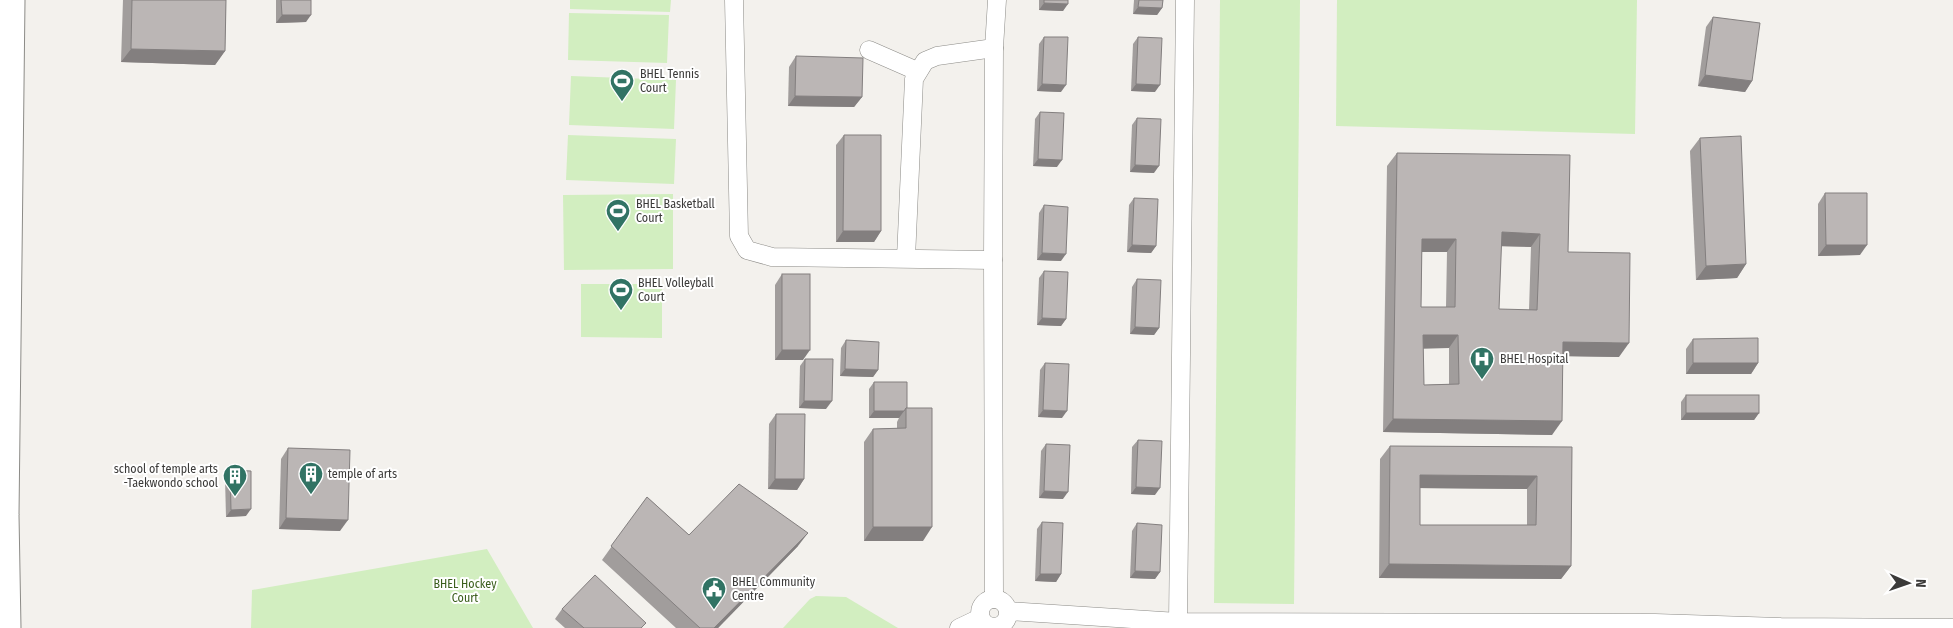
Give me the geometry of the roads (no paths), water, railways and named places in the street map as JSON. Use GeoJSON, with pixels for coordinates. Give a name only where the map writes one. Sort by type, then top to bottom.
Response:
{"type":"FeatureCollection","features":[{"type":"Feature","properties":{"kind":"street"},"geometry":{"type":"LineString","coordinates":[[8,628],[6,515],[12,0]]}},
{"type":"Feature","properties":{"kind":"street"},"geometry":{"type":"LineString","coordinates":[[734,0],[739,236],[747,250],[772,257],[993,260]]}},
{"type":"Feature","properties":{"kind":"street"},"geometry":{"type":"LineString","coordinates":[[994,599],[994,48],[997,0]]}},
{"type":"Feature","properties":{"kind":"street"},"geometry":{"type":"LineString","coordinates":[[1178,622],[1185,0]]}},
{"type":"Feature","properties":{"kind":"street"},"geometry":{"type":"LineString","coordinates":[[906,258],[912,91],[917,71],[925,61],[937,56],[994,48]]}},
{"type":"Feature","properties":{"kind":"street"},"geometry":{"type":"LineString","coordinates":[[869,50],[917,71]]}},
{"type":"Feature","properties":{"kind":"street"},"geometry":{"type":"LineString","coordinates":[[989,624],[982,605],[994,599],[1003,602],[1008,611]]}},
{"type":"Feature","properties":{"kind":"street"},"geometry":{"type":"LineString","coordinates":[[1008,611],[1260,626],[1655,622],[1780,627],[1953,628]]}},
{"type":"Feature","properties":{"kind":"street"},"geometry":{"type":"LineString","coordinates":[[959,628],[1003,624],[1008,611]]}},
{"type":"Feature","properties":{"kind":"place","name":"BHEL Tennis Court"},"geometry":{"type":"Point","coordinates":[622,102]}},
{"type":"Feature","properties":{"kind":"place","name":"BHEL Basketball Court"},"geometry":{"type":"Point","coordinates":[618,232]}},
{"type":"Feature","properties":{"kind":"place","name":"BHEL Volleyball Court"},"geometry":{"type":"Point","coordinates":[621,311]}},
{"type":"Feature","properties":{"kind":"place","name":"BHEL Hospital"},"geometry":{"type":"Point","coordinates":[1482,380]}},
{"type":"Feature","properties":{"kind":"place","name":"temple of arts"},"geometry":{"type":"Point","coordinates":[311,495]}},
{"type":"Feature","properties":{"kind":"place","name":"school of temple arts -Taekwondo school"},"geometry":{"type":"Point","coordinates":[235,497]}},
{"type":"Feature","properties":{"kind":"place","name":"BHEL Community Centre"},"geometry":{"type":"Point","coordinates":[714,610]}},
{"type":"Feature","properties":{"kind":"park label","name":"BHEL Hockey Court"},"geometry":{"type":"Point","coordinates":[465,591]}}]}
